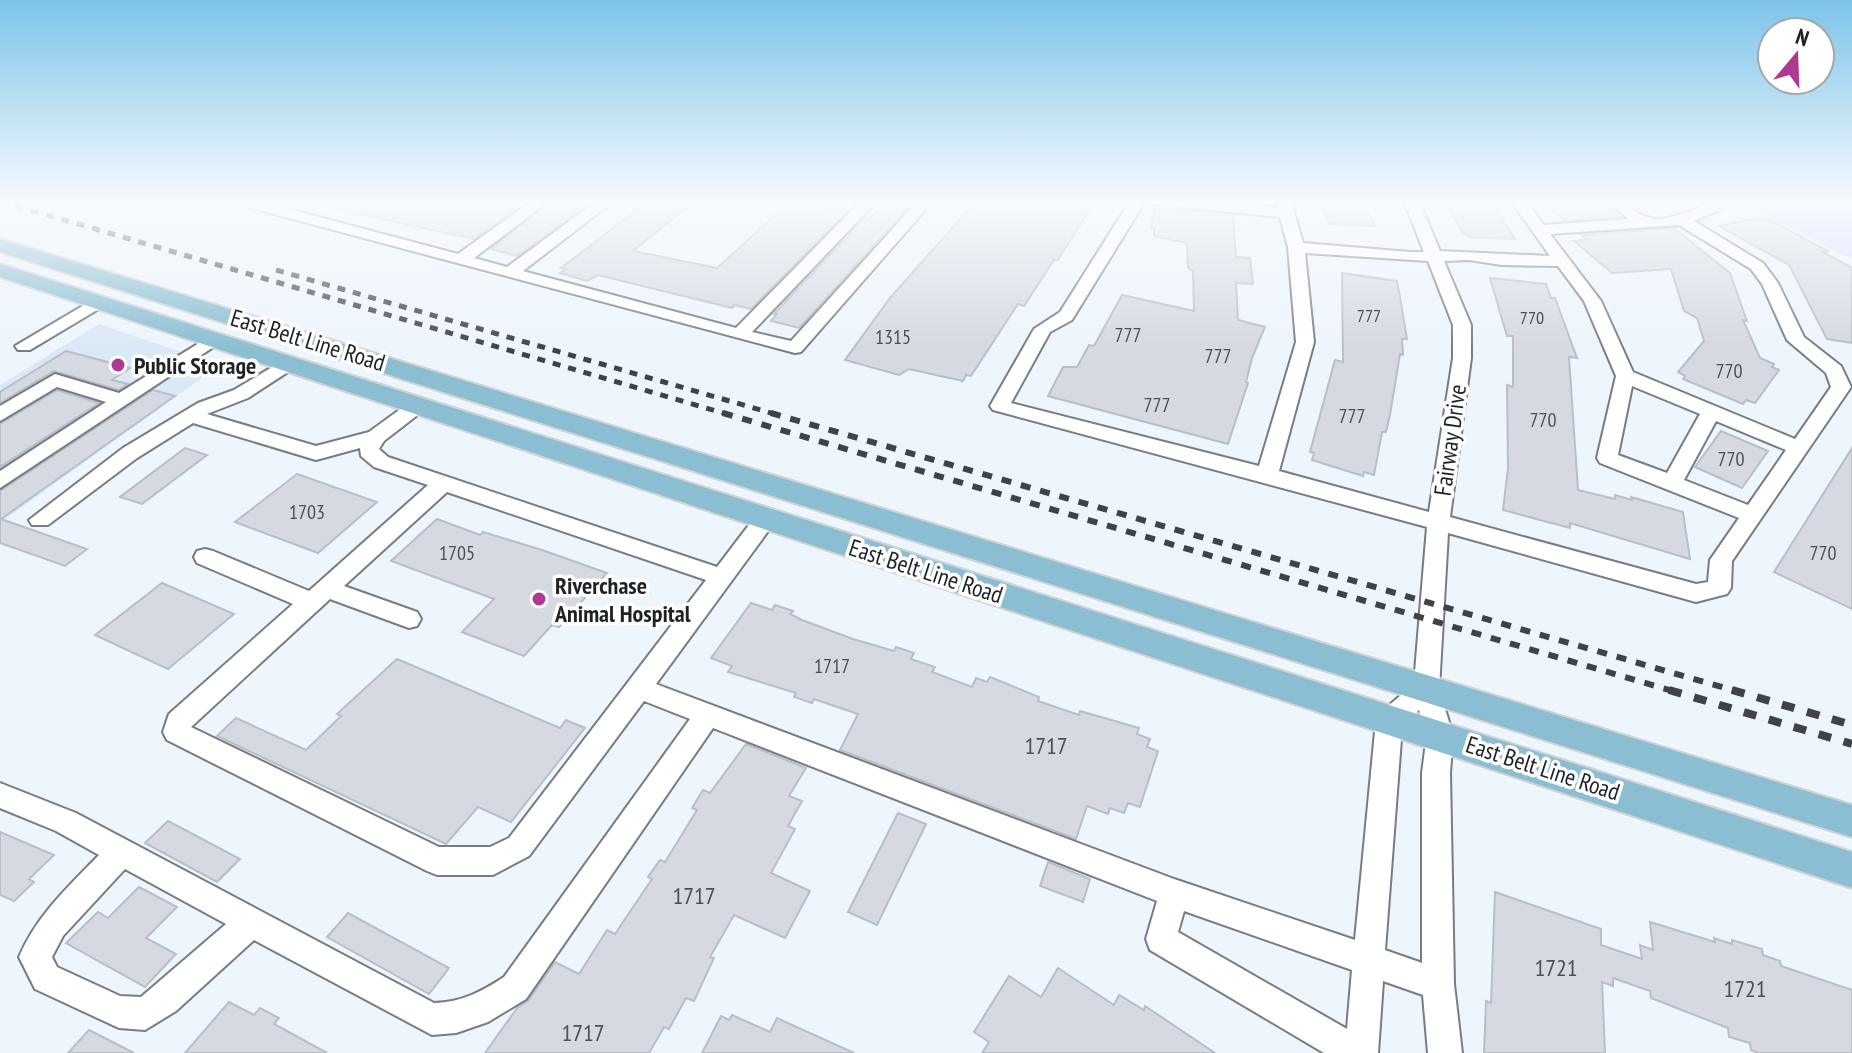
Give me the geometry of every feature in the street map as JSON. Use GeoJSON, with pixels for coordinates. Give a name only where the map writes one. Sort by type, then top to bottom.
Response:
{"type":"FeatureCollection","features":[{"type":"Feature","properties":{"kind":"main road","name":"East Belt Line Road"},"geometry":{"type":"LineString","coordinates":[[16,250],[1852,821]]}},
{"type":"Feature","properties":{"kind":"main road","name":"East Belt Line Road"},"geometry":{"type":"LineString","coordinates":[[0,270],[1852,870]]}},
{"type":"Feature","properties":{"kind":"main road"},"geometry":{"type":"LineString","coordinates":[[96,303],[128,285]]}},
{"type":"Feature","properties":{"kind":"main road"},"geometry":{"type":"LineString","coordinates":[[417,406],[445,382]]}},
{"type":"Feature","properties":{"kind":"street"},"geometry":{"type":"LineString","coordinates":[[424,250],[795,348],[882,250]]}},
{"type":"Feature","properties":{"kind":"street"},"geometry":{"type":"LineString","coordinates":[[461,260],[475,250]]}},
{"type":"Feature","properties":{"kind":"street"},"geometry":{"type":"LineString","coordinates":[[510,273],[541,250]]}},
{"type":"Feature","properties":{"kind":"street"},"geometry":{"type":"LineString","coordinates":[[740,334],[822,250]]}},
{"type":"Feature","properties":{"kind":"street"},"geometry":{"type":"LineString","coordinates":[[1107,250],[1066,316],[1043,329],[1000,406],[1267,475],[1696,593],[1719,588],[1721,560],[1841,387],[1834,370],[1796,340],[1770,283],[1757,266],[1731,250]]}},
{"type":"Feature","properties":{"kind":"street"},"geometry":{"type":"LineString","coordinates":[[1267,475],[1305,342],[1296,250]]}},
{"type":"Feature","properties":{"kind":"street"},"geometry":{"type":"LineString","coordinates":[[1336,250],[1436,258],[1477,269],[1493,267],[1502,260],[1560,261]]}},
{"type":"Feature","properties":{"kind":"street","name":"Fairway Drive"},"geometry":{"type":"LineString","coordinates":[[1433,250],[1462,325],[1462,358],[1438,523],[1426,689],[1440,735],[1436,773],[1438,984],[1445,1053]]}},
{"type":"Feature","properties":{"kind":"street"},"geometry":{"type":"LineString","coordinates":[[1552,250],[1592,301],[1625,376],[1607,458],[1753,515]]}},
{"type":"Feature","properties":{"kind":"street"},"geometry":{"type":"LineString","coordinates":[[24,346],[96,303]]}},
{"type":"Feature","properties":{"kind":"street"},"geometry":{"type":"LineString","coordinates":[[0,481],[212,340]]}},
{"type":"Feature","properties":{"kind":"street"},"geometry":{"type":"LineString","coordinates":[[40,520],[130,453],[205,407],[241,394],[287,364]]}},
{"type":"Feature","properties":{"kind":"street"},"geometry":{"type":"LineString","coordinates":[[1625,376],[1799,448]]}},
{"type":"Feature","properties":{"kind":"street"},"geometry":{"type":"LineString","coordinates":[[0,415],[55,380],[121,400]]}},
{"type":"Feature","properties":{"kind":"street"},"geometry":{"type":"LineString","coordinates":[[191,416],[316,453],[376,437],[417,406]]}},
{"type":"Feature","properties":{"kind":"street"},"geometry":{"type":"LineString","coordinates":[[1672,483],[1711,411]]}},
{"type":"Feature","properties":{"kind":"street"},"geometry":{"type":"LineString","coordinates":[[376,437],[368,451],[381,462],[722,577]]}},
{"type":"Feature","properties":{"kind":"street"},"geometry":{"type":"LineString","coordinates":[[445,482],[178,722],[176,732],[437,861],[493,861],[519,847],[766,518]]}},
{"type":"Feature","properties":{"kind":"street"},"geometry":{"type":"LineString","coordinates":[[205,557],[319,595],[409,619]]}},
{"type":"Feature","properties":{"kind":"street"},"geometry":{"type":"LineString","coordinates":[[639,688],[1174,893],[1438,984]]}},
{"type":"Feature","properties":{"kind":"street"},"geometry":{"type":"LineString","coordinates":[[1174,893],[1161,939],[1358,1053],[1389,721],[1426,689]]}},
{"type":"Feature","properties":{"kind":"street"},"geometry":{"type":"LineString","coordinates":[[0,795],[66,822],[122,851],[432,1019],[454,1019],[484,1010],[515,988],[707,716]]}},
{"type":"Feature","properties":{"kind":"street"},"geometry":{"type":"LineString","coordinates":[[122,851],[52,925],[35,957],[46,978],[119,1012],[145,1014],[165,1000],[251,922]]}},
{"type":"Feature","properties":{"kind":"shaded area"},"geometry":{"type":"Polygon","coordinates":[[[1834,250],[1852,250],[1852,259],[1834,250]]]}},
{"type":"Feature","properties":{"kind":"shaded area"},"geometry":{"type":"Polygon","coordinates":[[[99,324],[220,365],[0,523],[0,385],[99,324]]]}},
{"type":"Feature","properties":{"kind":"building"},"geometry":{"type":"Polygon","coordinates":[[[495,250],[525,250],[517,256],[495,250]]]}},
{"type":"Feature","properties":{"kind":"building"},"geometry":{"type":"Polygon","coordinates":[[[584,250],[634,250],[717,268],[737,250],[809,250],[751,309],[735,305],[732,308],[598,275],[587,281],[560,273],[566,269],[561,268],[584,250]]]}},
{"type":"Feature","properties":{"kind":"building"},"geometry":{"type":"Polygon","coordinates":[[[834,250],[870,250],[799,328],[771,321],[777,314],[774,314],[834,250]]]}},
{"type":"Feature","properties":{"kind":"building"},"geometry":{"type":"Polygon","coordinates":[[[932,250],[1064,250],[1058,260],[1054,260],[1024,306],[1018,304],[971,376],[966,375],[963,381],[909,369],[899,375],[845,360],[890,298],[932,250]]]}},
{"type":"Feature","properties":{"kind":"building"},"geometry":{"type":"Polygon","coordinates":[[[1187,250],[1236,250],[1236,257],[1250,258],[1253,284],[1236,283],[1238,320],[1265,327],[1252,358],[1248,383],[1228,444],[1048,396],[1063,367],[1077,367],[1089,345],[1094,346],[1122,295],[1194,311],[1193,271],[1188,268],[1187,250]]]}},
{"type":"Feature","properties":{"kind":"building"},"geometry":{"type":"Polygon","coordinates":[[[1585,250],[1702,250],[1730,273],[1747,321],[1743,320],[1760,358],[1774,364],[1772,367],[1779,370],[1755,403],[1746,400],[1743,404],[1683,379],[1685,376],[1678,372],[1704,341],[1697,318],[1684,311],[1671,269],[1612,273],[1585,250]]]}},
{"type":"Feature","properties":{"kind":"building"},"geometry":{"type":"Polygon","coordinates":[[[1762,250],[1826,250],[1823,252],[1852,268],[1852,343],[1827,339],[1789,265],[1762,250]]]}},
{"type":"Feature","properties":{"kind":"building"},"geometry":{"type":"Polygon","coordinates":[[[1342,273],[1397,281],[1407,339],[1402,339],[1403,355],[1400,354],[1390,415],[1386,432],[1382,432],[1374,475],[1364,472],[1363,476],[1312,460],[1314,453],[1310,452],[1335,360],[1343,362],[1342,273]]]}},
{"type":"Feature","properties":{"kind":"building"},"geometry":{"type":"Polygon","coordinates":[[[1490,278],[1546,284],[1551,298],[1555,298],[1577,358],[1569,357],[1578,490],[1615,499],[1615,495],[1632,500],[1631,497],[1683,512],[1690,559],[1570,523],[1570,528],[1503,510],[1508,468],[1507,385],[1513,387],[1513,336],[1507,336],[1490,278]]]}},
{"type":"Feature","properties":{"kind":"building"},"geometry":{"type":"Polygon","coordinates":[[[66,351],[130,368],[112,380],[128,384],[119,390],[54,371],[0,403],[0,392],[66,351]]]}},
{"type":"Feature","properties":{"kind":"building"},"geometry":{"type":"Polygon","coordinates":[[[57,390],[99,403],[0,467],[0,424],[57,390]]]}},
{"type":"Feature","properties":{"kind":"building"},"geometry":{"type":"Polygon","coordinates":[[[153,390],[175,396],[1,519],[87,549],[65,566],[0,543],[0,491],[153,390]]]}},
{"type":"Feature","properties":{"kind":"building"},"geometry":{"type":"Polygon","coordinates":[[[1721,431],[1768,451],[1742,488],[1695,467],[1721,431]]]}},
{"type":"Feature","properties":{"kind":"building"},"geometry":{"type":"Polygon","coordinates":[[[185,448],[207,455],[142,504],[120,497],[185,448]]]}},
{"type":"Feature","properties":{"kind":"building"},"geometry":{"type":"Polygon","coordinates":[[[1852,448],[1852,609],[1774,572],[1852,448]]]}},
{"type":"Feature","properties":{"kind":"building"},"geometry":{"type":"Polygon","coordinates":[[[297,474],[377,502],[318,553],[235,522],[297,474]]]}},
{"type":"Feature","properties":{"kind":"building"},"geometry":{"type":"Polygon","coordinates":[[[437,519],[607,573],[559,627],[552,625],[524,656],[462,632],[494,599],[391,561],[437,519]]]}},
{"type":"Feature","properties":{"kind":"building"},"geometry":{"type":"Polygon","coordinates":[[[162,583],[234,614],[168,669],[95,635],[162,583]]]}},
{"type":"Feature","properties":{"kind":"building"},"geometry":{"type":"Polygon","coordinates":[[[751,603],[772,610],[775,605],[793,611],[790,614],[802,620],[853,639],[894,651],[896,647],[914,653],[911,659],[935,667],[932,672],[972,687],[976,678],[987,682],[990,677],[1039,697],[1038,701],[1079,715],[1080,711],[1139,728],[1137,734],[1150,739],[1147,747],[1158,751],[1140,807],[1128,803],[1124,813],[1110,808],[1108,814],[1087,806],[1076,839],[840,750],[858,714],[814,699],[812,703],[794,697],[796,693],[728,672],[732,666],[711,658],[751,603]]]}},
{"type":"Feature","properties":{"kind":"building"},"geometry":{"type":"Polygon","coordinates":[[[397,659],[560,728],[566,720],[585,728],[511,822],[478,807],[446,844],[217,736],[236,718],[306,750],[341,716],[337,714],[397,659]]]}},
{"type":"Feature","properties":{"kind":"building"},"geometry":{"type":"Polygon","coordinates":[[[746,744],[806,768],[789,796],[802,801],[788,826],[795,829],[771,873],[810,891],[785,938],[734,915],[710,957],[714,958],[694,1001],[686,998],[669,1029],[664,1027],[649,1053],[485,1053],[555,962],[579,974],[607,930],[615,934],[652,879],[648,877],[660,860],[665,862],[697,810],[692,808],[703,790],[710,793],[746,744]]]}},
{"type":"Feature","properties":{"kind":"building"},"geometry":{"type":"Polygon","coordinates":[[[898,813],[926,824],[877,925],[848,912],[898,813]]]}},
{"type":"Feature","properties":{"kind":"building"},"geometry":{"type":"Polygon","coordinates":[[[168,821],[240,859],[217,882],[145,843],[168,821]]]}},
{"type":"Feature","properties":{"kind":"building"},"geometry":{"type":"Polygon","coordinates":[[[0,832],[54,855],[29,879],[34,882],[14,901],[0,895],[0,832]]]}},
{"type":"Feature","properties":{"kind":"building"},"geometry":{"type":"Polygon","coordinates":[[[1048,862],[1090,879],[1083,902],[1040,886],[1048,862]]]}},
{"type":"Feature","properties":{"kind":"building"},"geometry":{"type":"Polygon","coordinates":[[[139,887],[177,907],[146,938],[176,954],[145,987],[66,943],[98,912],[108,918],[139,887]]]}},
{"type":"Feature","properties":{"kind":"building"},"geometry":{"type":"Polygon","coordinates":[[[1495,892],[1601,929],[1601,945],[1642,959],[1640,945],[1653,950],[1650,922],[1715,942],[1714,938],[1732,944],[1732,940],[1762,949],[1763,955],[1780,961],[1781,966],[1852,990],[1852,1053],[1758,1053],[1751,1050],[1750,1043],[1729,1037],[1728,1028],[1651,998],[1650,991],[1613,978],[1613,986],[1602,982],[1605,1053],[1484,1053],[1486,1001],[1491,1003],[1495,892]]]}},
{"type":"Feature","properties":{"kind":"building"},"geometry":{"type":"Polygon","coordinates":[[[348,913],[449,968],[429,994],[327,937],[348,913]]]}},
{"type":"Feature","properties":{"kind":"building"},"geometry":{"type":"Polygon","coordinates":[[[1058,968],[1114,1005],[1119,995],[1144,1010],[1145,1006],[1215,1053],[982,1053],[989,1042],[974,1032],[1009,976],[1041,997],[1058,968]]]}},
{"type":"Feature","properties":{"kind":"building"},"geometry":{"type":"Polygon","coordinates":[[[229,1002],[254,1015],[260,1008],[279,1018],[274,1024],[327,1053],[185,1053],[229,1002]]]}},
{"type":"Feature","properties":{"kind":"building"},"geometry":{"type":"Polygon","coordinates":[[[732,1015],[770,1032],[777,1018],[854,1053],[702,1053],[721,1016],[729,1020],[732,1015]]]}},
{"type":"Feature","properties":{"kind":"building"},"geometry":{"type":"Polygon","coordinates":[[[89,1030],[134,1053],[68,1053],[89,1030]]]}},
{"type":"Feature","properties":{"kind":"railway"},"geometry":{"type":"LineString","coordinates":[[168,250],[730,415]]}},
{"type":"Feature","properties":{"kind":"railway"},"geometry":{"type":"LineString","coordinates":[[276,270],[778,415]]}},
{"type":"Feature","properties":{"kind":"railway"},"geometry":{"type":"LineString","coordinates":[[723,413],[1676,692]]}},
{"type":"Feature","properties":{"kind":"railway"},"geometry":{"type":"LineString","coordinates":[[771,413],[1739,692]]}},
{"type":"Feature","properties":{"kind":"railway"},"geometry":{"type":"LineString","coordinates":[[1669,690],[1852,744]]}},
{"type":"Feature","properties":{"kind":"railway"},"geometry":{"type":"LineString","coordinates":[[1732,690],[1852,725]]}},
{"type":"Feature","properties":{"kind":"place","name":"Public Storage"},"geometry":{"type":"Point","coordinates":[118,365]}},
{"type":"Feature","properties":{"kind":"place","name":"Riverchase Animal Hospital"},"geometry":{"type":"Point","coordinates":[539,599]}}]}
